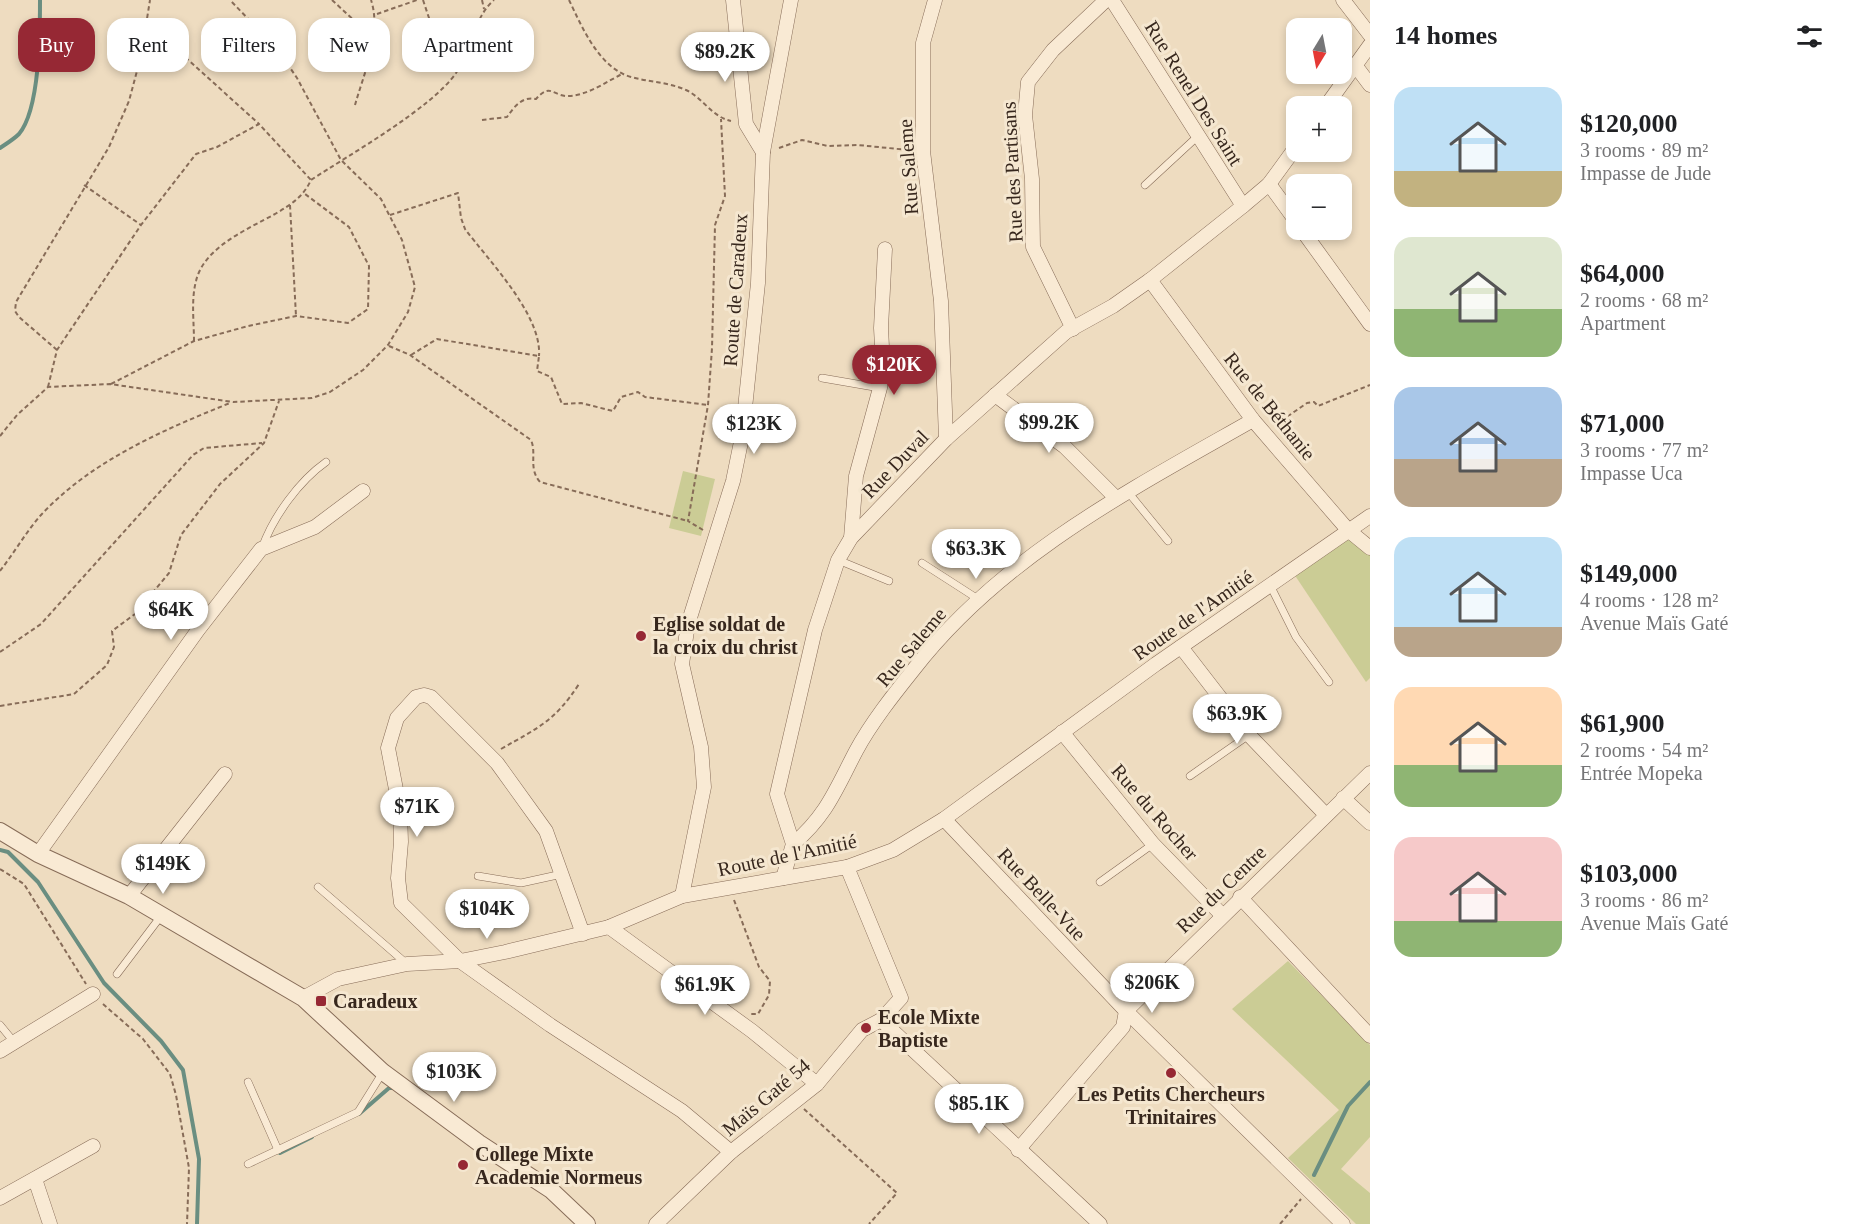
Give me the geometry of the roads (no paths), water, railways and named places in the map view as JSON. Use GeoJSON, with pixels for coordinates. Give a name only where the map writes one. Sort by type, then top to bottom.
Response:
{"type":"FeatureCollection","features":[{"type":"Feature","properties":{"kind":"street"},"geometry":{"type":"LineString","coordinates":[[733,0],[746,124],[763,152]]}},
{"type":"Feature","properties":{"kind":"street","name":"Route de Caradeux"},"geometry":{"type":"LineString","coordinates":[[682,896],[704,787],[701,747],[682,664],[688,624],[733,481],[742,437],[758,283],[763,152],[791,0]]}},
{"type":"Feature","properties":{"kind":"street","name":"Rue Saleme"},"geometry":{"type":"LineString","coordinates":[[934,0],[922,43],[923,152],[941,301],[946,439]]}},
{"type":"Feature","properties":{"kind":"street","name":"Rue des Partisans"},"geometry":{"type":"LineString","coordinates":[[1073,328],[1033,247],[1032,179],[1025,115],[1028,82],[1053,50],[1106,0]]}},
{"type":"Feature","properties":{"kind":"street","name":"Rue Renel Des Saint"},"geometry":{"type":"LineString","coordinates":[[1112,0],[1243,206]]}},
{"type":"Feature","properties":{"kind":"street"},"geometry":{"type":"LineString","coordinates":[[1343,0],[1370,35]]}},
{"type":"Feature","properties":{"kind":"street"},"geometry":{"type":"LineString","coordinates":[[1333,96],[1370,45]]}},
{"type":"Feature","properties":{"kind":"street"},"geometry":{"type":"LineString","coordinates":[[1355,65],[1370,85]]}},
{"type":"Feature","properties":{"kind":"street","name":"Rue Duval"},"geometry":{"type":"LineString","coordinates":[[793,844],[777,794],[814,630],[838,560],[851,538],[946,439],[1066,332],[1150,280],[1269,184],[1286,161]]}},
{"type":"Feature","properties":{"kind":"street"},"geometry":{"type":"LineString","coordinates":[[1269,184],[1286,207]]}},
{"type":"Feature","properties":{"kind":"street"},"geometry":{"type":"LineString","coordinates":[[1309,240],[1370,324]]}},
{"type":"Feature","properties":{"kind":"street"},"geometry":{"type":"LineString","coordinates":[[851,538],[856,476],[880,388],[883,366],[881,328],[885,249]]}},
{"type":"Feature","properties":{"kind":"street","name":"Rue de Béthanie"},"geometry":{"type":"LineString","coordinates":[[1150,280],[1257,425],[1348,530],[1370,548]]}},
{"type":"Feature","properties":{"kind":"street"},"geometry":{"type":"LineString","coordinates":[[995,395],[1065,447],[1121,494]]}},
{"type":"Feature","properties":{"kind":"street","name":"Rue Saleme"},"geometry":{"type":"LineString","coordinates":[[793,844],[811,828],[834,797],[857,749],[914,668],[978,598],[1047,543],[1121,494],[1257,425]]}},
{"type":"Feature","properties":{"kind":"street"},"geometry":{"type":"LineString","coordinates":[[38,854],[198,630],[261,549],[315,527],[363,491]]}},
{"type":"Feature","properties":{"kind":"street","name":"Route de l'Amitié"},"geometry":{"type":"LineString","coordinates":[[303,998],[338,979],[407,964],[459,961],[583,934],[609,927],[682,896],[847,867],[893,850],[944,819],[1181,647],[1370,516]]}},
{"type":"Feature","properties":{"kind":"street"},"geometry":{"type":"LineString","coordinates":[[1181,647],[1249,735],[1326,815]]}},
{"type":"Feature","properties":{"kind":"street"},"geometry":{"type":"LineString","coordinates":[[583,934],[546,831],[490,755],[431,697],[424,695],[416,697],[398,718],[388,748],[400,810],[401,842],[398,878],[401,903],[459,961],[550,1025],[682,1111],[731,1152]]}},
{"type":"Feature","properties":{"kind":"street","name":"Rue du Rocher"},"geometry":{"type":"LineString","coordinates":[[1062,732],[1153,844],[1222,915]]}},
{"type":"Feature","properties":{"kind":"street","name":"Rue du Centre"},"geometry":{"type":"LineString","coordinates":[[1018,1150],[1123,1027],[1126,1011],[1240,897],[1370,773]]}},
{"type":"Feature","properties":{"kind":"street"},"geometry":{"type":"LineString","coordinates":[[129,896],[225,774]]}},
{"type":"Feature","properties":{"kind":"street"},"geometry":{"type":"LineString","coordinates":[[1343,798],[1370,823]]}},
{"type":"Feature","properties":{"kind":"street","name":"Rue Belle-Vue"},"geometry":{"type":"LineString","coordinates":[[944,819],[1126,1011],[1343,1224]]}},
{"type":"Feature","properties":{"kind":"street"},"geometry":{"type":"LineString","coordinates":[[0,831],[38,854],[129,896],[303,998],[383,1072],[478,1143],[551,1190],[587,1224]]}},
{"type":"Feature","properties":{"kind":"street"},"geometry":{"type":"LineString","coordinates":[[783,878],[793,844]]}},
{"type":"Feature","properties":{"kind":"street","name":"Maïs Gaté 54"},"geometry":{"type":"LineString","coordinates":[[656,1224],[731,1152],[817,1084],[862,1030],[881,1020],[901,998],[847,867]]}},
{"type":"Feature","properties":{"kind":"street"},"geometry":{"type":"LineString","coordinates":[[1240,897],[1370,1036]]}},
{"type":"Feature","properties":{"kind":"street"},"geometry":{"type":"LineString","coordinates":[[609,927],[730,1014],[817,1084]]}},
{"type":"Feature","properties":{"kind":"street"},"geometry":{"type":"LineString","coordinates":[[0,1051],[93,994]]}},
{"type":"Feature","properties":{"kind":"street"},"geometry":{"type":"LineString","coordinates":[[881,1020],[1100,1224]]}},
{"type":"Feature","properties":{"kind":"street"},"geometry":{"type":"LineString","coordinates":[[0,1198],[93,1146]]}},
{"type":"Feature","properties":{"kind":"street"},"geometry":{"type":"LineString","coordinates":[[35,1179],[50,1224]]}},
{"type":"Feature","properties":{"kind":"lane"},"geometry":{"type":"LineString","coordinates":[[1145,185],[1198,136]]}},
{"type":"Feature","properties":{"kind":"lane"},"geometry":{"type":"LineString","coordinates":[[822,378],[880,388]]}},
{"type":"Feature","properties":{"kind":"lane"},"geometry":{"type":"LineString","coordinates":[[261,549],[268,530],[312,472],[326,462]]}},
{"type":"Feature","properties":{"kind":"lane"},"geometry":{"type":"LineString","coordinates":[[1121,494],[1168,541]]}},
{"type":"Feature","properties":{"kind":"lane"},"geometry":{"type":"LineString","coordinates":[[838,560],[889,580]]}},
{"type":"Feature","properties":{"kind":"lane"},"geometry":{"type":"LineString","coordinates":[[922,563],[978,598]]}},
{"type":"Feature","properties":{"kind":"lane"},"geometry":{"type":"LineString","coordinates":[[1270,585],[1296,637],[1329,682]]}},
{"type":"Feature","properties":{"kind":"lane"},"geometry":{"type":"LineString","coordinates":[[1190,776],[1249,735]]}},
{"type":"Feature","properties":{"kind":"lane"},"geometry":{"type":"LineString","coordinates":[[1100,882],[1153,844]]}},
{"type":"Feature","properties":{"kind":"lane"},"geometry":{"type":"LineString","coordinates":[[478,876],[521,883],[562,874]]}},
{"type":"Feature","properties":{"kind":"lane"},"geometry":{"type":"LineString","coordinates":[[318,887],[407,964]]}},
{"type":"Feature","properties":{"kind":"lane"},"geometry":{"type":"LineString","coordinates":[[117,974],[162,915]]}},
{"type":"Feature","properties":{"kind":"lane"},"geometry":{"type":"LineString","coordinates":[[0,1025],[14,1042]]}},
{"type":"Feature","properties":{"kind":"lane"},"geometry":{"type":"LineString","coordinates":[[248,1164],[358,1112],[383,1072]]}},
{"type":"Feature","properties":{"kind":"lane"},"geometry":{"type":"LineString","coordinates":[[248,1082],[278,1150]]}},
{"type":"Feature","properties":{"kind":"waterway"},"geometry":{"type":"LineString","coordinates":[[0,148],[19,134],[31,107],[37,70],[40,0]]}},
{"type":"Feature","properties":{"kind":"waterway"},"geometry":{"type":"LineString","coordinates":[[0,850],[8,852],[38,882],[104,983],[161,1041],[183,1070],[199,1159],[197,1224]]}},
{"type":"Feature","properties":{"kind":"waterway"},"geometry":{"type":"LineString","coordinates":[[1314,1175],[1348,1106],[1370,1082]]}},
{"type":"Feature","properties":{"kind":"waterway"},"geometry":{"type":"LineString","coordinates":[[359,1114],[389,1088],[395,1088]]}},
{"type":"Feature","properties":{"kind":"waterway"},"geometry":{"type":"LineString","coordinates":[[280,1153],[312,1137]]}},
{"type":"Feature","properties":{"kind":"place","name":"Eglise soldat de la croix du christ"},"geometry":{"type":"Point","coordinates":[641,636]}},
{"type":"Feature","properties":{"kind":"place","name":"Caradeux"},"geometry":{"type":"Point","coordinates":[321,1001]}},
{"type":"Feature","properties":{"kind":"place","name":"Ecole Mixte Baptiste"},"geometry":{"type":"Point","coordinates":[866,1028]}},
{"type":"Feature","properties":{"kind":"place","name":"Les Petits Chercheurs Trinitaires"},"geometry":{"type":"Point","coordinates":[1171,1073]}},
{"type":"Feature","properties":{"kind":"place","name":"College Mixte Academie Normeus"},"geometry":{"type":"Point","coordinates":[463,1165]}}]}
